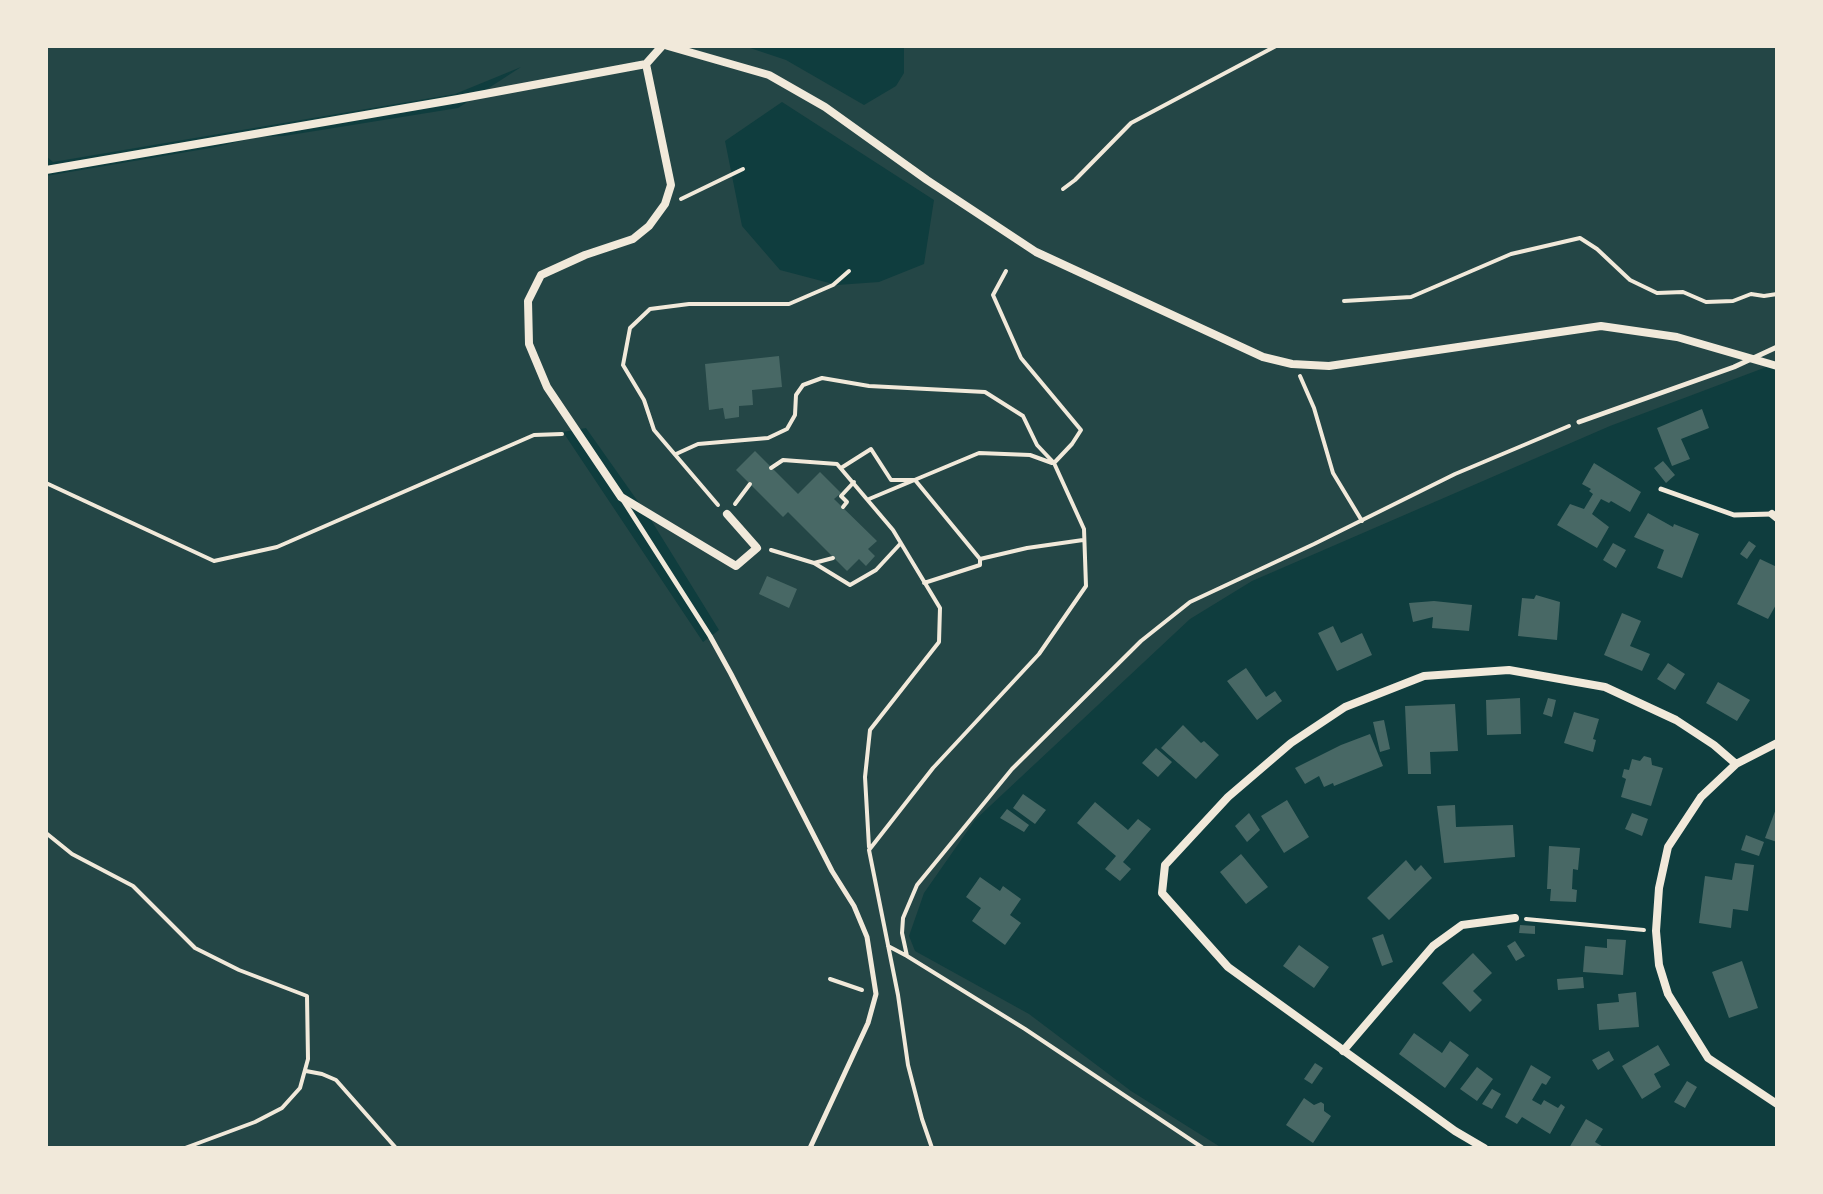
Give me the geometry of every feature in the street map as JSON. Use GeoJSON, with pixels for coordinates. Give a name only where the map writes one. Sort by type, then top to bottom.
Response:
{"type":"FeatureCollection","features":[{"type":"Feature","properties":{"kind":"street"},"geometry":{"type":"LineString","coordinates":[[46,170],[646,64],[665,46],[769,75],[825,107],[1036,252],[1263,357],[1292,364],[1345,364],[1601,326],[1677,337],[1777,366]]}},
{"type":"Feature","properties":{"kind":"street"},"geometry":{"type":"LineString","coordinates":[[646,64],[671,185],[665,204],[649,226],[633,239],[585,255],[541,275],[528,301],[529,344],[547,387],[621,497],[736,566],[757,548],[727,514]]}},
{"type":"Feature","properties":{"kind":"street"},"geometry":{"type":"LineString","coordinates":[[1484,1148],[1455,1131],[1228,967],[1162,893],[1165,865],[1228,797],[1291,743],[1345,707],[1424,676],[1509,670],[1605,687],[1676,720],[1736,764]]}},
{"type":"Feature","properties":{"kind":"street"},"geometry":{"type":"LineString","coordinates":[[1777,743],[1736,764],[1701,797],[1668,847],[1659,888],[1656,931],[1659,965],[1668,994],[1708,1058],[1777,1104]]}},
{"type":"Feature","properties":{"kind":"street"},"geometry":{"type":"LineString","coordinates":[[1343,1051],[1433,946],[1462,925],[1515,918]]}},
{"type":"Feature","properties":{"kind":"lane"},"geometry":{"type":"LineString","coordinates":[[1579,422],[1753,359],[1777,347]]}},
{"type":"Feature","properties":{"kind":"lane"},"geometry":{"type":"LineString","coordinates":[[1661,489],[1734,515],[1774,516]]}},
{"type":"Feature","properties":{"kind":"lane"},"geometry":{"type":"LineString","coordinates":[[621,497],[724,661],[832,871],[854,906],[867,937],[876,994],[868,1023],[810,1148]]}},
{"type":"Feature","properties":{"kind":"path"},"geometry":{"type":"LineString","coordinates":[[1063,189],[1131,123],[1276,46]]}},
{"type":"Feature","properties":{"kind":"path"},"geometry":{"type":"LineString","coordinates":[[665,204],[743,169]]}},
{"type":"Feature","properties":{"kind":"path"},"geometry":{"type":"LineString","coordinates":[[1344,301],[1411,297],[1511,254],[1580,238],[1597,249],[1630,280],[1657,293],[1683,292],[1706,302],[1733,301],[1751,294],[1777,294]]}},
{"type":"Feature","properties":{"kind":"path"},"geometry":{"type":"LineString","coordinates":[[750,484],[727,514],[708,497],[654,430],[644,400],[623,365],[630,328],[650,309],[676,305],[789,304],[833,285],[849,271]]}},
{"type":"Feature","properties":{"kind":"path"},"geometry":{"type":"LineString","coordinates":[[1006,271],[993,295],[1021,358],[1081,430],[1054,463]]}},
{"type":"Feature","properties":{"kind":"path"},"geometry":{"type":"LineString","coordinates":[[1292,364],[1314,408],[1333,473],[1362,521]]}},
{"type":"Feature","properties":{"kind":"path"},"geometry":{"type":"LineString","coordinates":[[676,454],[698,444],[768,438],[787,429],[795,415],[796,395],[803,385],[822,378],[869,386],[985,392],[1023,416],[1037,445],[1054,463],[1084,529],[1086,586],[1039,654],[933,768],[869,850]]}},
{"type":"Feature","properties":{"kind":"path"},"geometry":{"type":"LineString","coordinates":[[907,956],[902,933],[903,918],[917,885],[1012,769],[1141,641],[1190,602],[1455,474],[1579,422]]}},
{"type":"Feature","properties":{"kind":"path"},"geometry":{"type":"LineString","coordinates":[[46,483],[214,561],[277,547],[534,435],[577,433]]}},
{"type":"Feature","properties":{"kind":"path"},"geometry":{"type":"LineString","coordinates":[[841,468],[871,449],[891,480],[915,480]]}},
{"type":"Feature","properties":{"kind":"path"},"geometry":{"type":"LineString","coordinates":[[869,499],[979,453],[1030,455],[1054,463]]}},
{"type":"Feature","properties":{"kind":"path"},"geometry":{"type":"LineString","coordinates":[[771,468],[783,460],[837,464],[869,499],[901,543],[940,608],[939,642],[870,730],[865,777],[869,850],[898,995],[908,1065],[932,1148]]}},
{"type":"Feature","properties":{"kind":"path"},"geometry":{"type":"LineString","coordinates":[[915,480],[980,559],[980,565],[924,583]]}},
{"type":"Feature","properties":{"kind":"path"},"geometry":{"type":"LineString","coordinates":[[843,507],[847,502],[841,496],[854,482]]}},
{"type":"Feature","properties":{"kind":"path"},"geometry":{"type":"LineString","coordinates":[[980,559],[1083,540]]}},
{"type":"Feature","properties":{"kind":"path"},"geometry":{"type":"LineString","coordinates":[[757,548],[814,563],[850,585],[876,570],[901,543]]}},
{"type":"Feature","properties":{"kind":"path"},"geometry":{"type":"LineString","coordinates":[[814,563],[833,558]]}},
{"type":"Feature","properties":{"kind":"path"},"geometry":{"type":"LineString","coordinates":[[46,833],[72,854],[133,886],[195,948],[239,970],[307,996],[308,1059],[300,1088],[282,1108],[255,1122],[185,1148]]}},
{"type":"Feature","properties":{"kind":"path"},"geometry":{"type":"LineString","coordinates":[[1515,918],[1656,931]]}},
{"type":"Feature","properties":{"kind":"path"},"geometry":{"type":"LineString","coordinates":[[867,937],[907,956],[1025,1029],[1203,1148]]}},
{"type":"Feature","properties":{"kind":"path"},"geometry":{"type":"LineString","coordinates":[[830,979],[876,994]]}},
{"type":"Feature","properties":{"kind":"path"},"geometry":{"type":"LineString","coordinates":[[306,1071],[336,1080],[396,1148]]}},
{"type":"Feature","properties":{"kind":"shaded area"},"geometry":{"type":"Polygon","coordinates":[[[46,46],[744,46],[786,60],[864,105],[896,86],[904,73],[904,46],[1777,46],[1777,363],[1610,426],[1252,581],[1190,619],[975,820],[924,893],[909,936],[915,951],[1029,1014],[1131,1091],[1222,1148],[46,1148],[46,176],[257,137],[284,136],[458,108],[521,67],[455,94],[53,162],[46,156],[46,46]],[[782,102],[725,141],[742,226],[780,270],[837,285],[879,282],[924,264],[934,200],[782,102]],[[586,428],[563,432],[703,642],[719,630],[651,520],[586,428]]]}},
{"type":"Feature","properties":{"kind":"building"},"geometry":{"type":"Polygon","coordinates":[[[779,356],[782,387],[752,390],[753,405],[739,406],[739,417],[725,419],[723,408],[709,410],[705,364],[779,356]]]}},
{"type":"Feature","properties":{"kind":"building"},"geometry":{"type":"Polygon","coordinates":[[[1702,409],[1709,428],[1681,439],[1690,459],[1672,466],[1657,428],[1702,409]]]}},
{"type":"Feature","properties":{"kind":"building"},"geometry":{"type":"Polygon","coordinates":[[[755,451],[798,494],[820,472],[841,493],[834,499],[877,541],[868,549],[875,556],[866,566],[859,559],[847,571],[788,512],[783,517],[736,470],[755,451]]]}},
{"type":"Feature","properties":{"kind":"building"},"geometry":{"type":"Polygon","coordinates":[[[1663,461],[1675,475],[1666,483],[1654,468],[1663,461]]]}},
{"type":"Feature","properties":{"kind":"building"},"geometry":{"type":"Polygon","coordinates":[[[1594,463],[1641,492],[1630,512],[1601,499],[1592,514],[1609,527],[1597,548],[1557,525],[1570,504],[1584,509],[1593,494],[1582,484],[1594,463]]]}},
{"type":"Feature","properties":{"kind":"building"},"geometry":{"type":"Polygon","coordinates":[[[1648,513],[1673,527],[1674,524],[1699,534],[1682,578],[1657,568],[1664,550],[1634,537],[1648,513]]]}},
{"type":"Feature","properties":{"kind":"building"},"geometry":{"type":"Polygon","coordinates":[[[1749,541],[1756,546],[1747,559],[1740,554],[1749,541]]]}},
{"type":"Feature","properties":{"kind":"building"},"geometry":{"type":"Polygon","coordinates":[[[1613,543],[1626,550],[1616,568],[1603,560],[1613,543]]]}},
{"type":"Feature","properties":{"kind":"building"},"geometry":{"type":"Polygon","coordinates":[[[1760,559],[1777,567],[1777,603],[1768,619],[1737,604],[1760,559]]]}},
{"type":"Feature","properties":{"kind":"building"},"geometry":{"type":"Polygon","coordinates":[[[767,576],[797,589],[789,608],[759,594],[767,576]]]}},
{"type":"Feature","properties":{"kind":"building"},"geometry":{"type":"Polygon","coordinates":[[[1536,595],[1560,602],[1557,640],[1518,636],[1522,598],[1534,599],[1536,595]]]}},
{"type":"Feature","properties":{"kind":"building"},"geometry":{"type":"Polygon","coordinates":[[[1434,601],[1472,605],[1469,631],[1432,628],[1433,617],[1413,622],[1409,603],[1434,601]]]}},
{"type":"Feature","properties":{"kind":"building"},"geometry":{"type":"Polygon","coordinates":[[[1622,613],[1641,621],[1630,646],[1650,654],[1642,671],[1604,655],[1622,613]]]}},
{"type":"Feature","properties":{"kind":"building"},"geometry":{"type":"Polygon","coordinates":[[[1333,626],[1341,643],[1362,633],[1372,655],[1337,671],[1318,633],[1333,626]]]}},
{"type":"Feature","properties":{"kind":"building"},"geometry":{"type":"Polygon","coordinates":[[[1668,663],[1685,674],[1675,690],[1657,679],[1668,663]]]}},
{"type":"Feature","properties":{"kind":"building"},"geometry":{"type":"Polygon","coordinates":[[[1246,668],[1266,697],[1275,691],[1282,701],[1257,720],[1227,681],[1246,668]]]}},
{"type":"Feature","properties":{"kind":"building"},"geometry":{"type":"Polygon","coordinates":[[[1718,682],[1750,700],[1737,721],[1706,703],[1718,682]]]}},
{"type":"Feature","properties":{"kind":"building"},"geometry":{"type":"Polygon","coordinates":[[[1520,698],[1521,734],[1487,735],[1486,700],[1520,698]]]}},
{"type":"Feature","properties":{"kind":"building"},"geometry":{"type":"Polygon","coordinates":[[[1548,698],[1556,700],[1552,717],[1543,714],[1548,698]]]}},
{"type":"Feature","properties":{"kind":"building"},"geometry":{"type":"Polygon","coordinates":[[[1455,704],[1458,751],[1430,752],[1431,774],[1408,774],[1405,706],[1455,704]]]}},
{"type":"Feature","properties":{"kind":"building"},"geometry":{"type":"Polygon","coordinates":[[[1574,712],[1599,719],[1593,752],[1564,743],[1574,712]]]}},
{"type":"Feature","properties":{"kind":"building"},"geometry":{"type":"Polygon","coordinates":[[[1384,720],[1390,749],[1380,752],[1373,722],[1384,720]]]}},
{"type":"Feature","properties":{"kind":"building"},"geometry":{"type":"Polygon","coordinates":[[[1183,725],[1219,755],[1196,779],[1161,748],[1183,725]]]}},
{"type":"Feature","properties":{"kind":"building"},"geometry":{"type":"Polygon","coordinates":[[[1370,734],[1383,766],[1334,786],[1333,783],[1324,787],[1319,776],[1305,784],[1295,768],[1341,745],[1370,734]]]}},
{"type":"Feature","properties":{"kind":"building"},"geometry":{"type":"Polygon","coordinates":[[[1156,748],[1172,762],[1158,777],[1142,763],[1156,748]]]}},
{"type":"Feature","properties":{"kind":"building"},"geometry":{"type":"Polygon","coordinates":[[[1644,756],[1651,758],[1652,765],[1663,768],[1651,806],[1621,797],[1626,779],[1622,777],[1624,769],[1629,770],[1632,759],[1640,761],[1644,756]]]}},
{"type":"Feature","properties":{"kind":"building"},"geometry":{"type":"Polygon","coordinates":[[[1023,794],[1046,810],[1035,824],[1013,808],[1023,794]]]}},
{"type":"Feature","properties":{"kind":"building"},"geometry":{"type":"Polygon","coordinates":[[[1287,800],[1309,837],[1284,853],[1261,816],[1287,800]]]}},
{"type":"Feature","properties":{"kind":"building"},"geometry":{"type":"Polygon","coordinates":[[[1095,802],[1128,830],[1138,819],[1151,829],[1123,862],[1131,869],[1120,881],[1105,869],[1116,856],[1077,823],[1095,802]]]}},
{"type":"Feature","properties":{"kind":"building"},"geometry":{"type":"Polygon","coordinates":[[[1455,805],[1456,827],[1513,825],[1515,857],[1444,863],[1437,806],[1455,805]]]}},
{"type":"Feature","properties":{"kind":"building"},"geometry":{"type":"Polygon","coordinates":[[[1777,806],[1777,842],[1765,838],[1777,806]]]}},
{"type":"Feature","properties":{"kind":"building"},"geometry":{"type":"Polygon","coordinates":[[[1007,809],[1029,825],[1024,832],[1000,818],[1007,809]]]}},
{"type":"Feature","properties":{"kind":"building"},"geometry":{"type":"Polygon","coordinates":[[[1249,813],[1260,830],[1247,842],[1235,826],[1249,813]]]}},
{"type":"Feature","properties":{"kind":"building"},"geometry":{"type":"Polygon","coordinates":[[[1632,813],[1648,819],[1642,836],[1625,829],[1632,813]]]}},
{"type":"Feature","properties":{"kind":"building"},"geometry":{"type":"Polygon","coordinates":[[[1746,835],[1764,842],[1759,856],[1741,850],[1746,835]]]}},
{"type":"Feature","properties":{"kind":"building"},"geometry":{"type":"Polygon","coordinates":[[[1549,846],[1580,848],[1578,870],[1573,869],[1572,889],[1577,890],[1576,902],[1550,901],[1551,889],[1547,889],[1549,846]]]}},
{"type":"Feature","properties":{"kind":"building"},"geometry":{"type":"Polygon","coordinates":[[[1241,854],[1268,887],[1246,904],[1220,872],[1241,854]]]}},
{"type":"Feature","properties":{"kind":"building"},"geometry":{"type":"Polygon","coordinates":[[[1406,860],[1415,871],[1421,865],[1432,878],[1389,920],[1367,898],[1406,860]]]}},
{"type":"Feature","properties":{"kind":"building"},"geometry":{"type":"Polygon","coordinates":[[[1735,863],[1754,865],[1748,911],[1733,909],[1731,928],[1699,923],[1705,876],[1732,880],[1735,863]]]}},
{"type":"Feature","properties":{"kind":"building"},"geometry":{"type":"Polygon","coordinates":[[[980,877],[1000,891],[1003,886],[1021,899],[1010,915],[1021,923],[1005,945],[972,921],[981,908],[966,897],[980,877]]]}},
{"type":"Feature","properties":{"kind":"building"},"geometry":{"type":"Polygon","coordinates":[[[1520,925],[1535,926],[1535,934],[1519,933],[1520,925]]]}},
{"type":"Feature","properties":{"kind":"building"},"geometry":{"type":"Polygon","coordinates":[[[1383,934],[1393,962],[1382,966],[1372,938],[1383,934]]]}},
{"type":"Feature","properties":{"kind":"building"},"geometry":{"type":"Polygon","coordinates":[[[1607,939],[1626,940],[1623,975],[1583,972],[1585,946],[1607,948],[1607,939]]]}},
{"type":"Feature","properties":{"kind":"building"},"geometry":{"type":"Polygon","coordinates":[[[1515,941],[1525,956],[1516,961],[1507,946],[1515,941]]]}},
{"type":"Feature","properties":{"kind":"building"},"geometry":{"type":"Polygon","coordinates":[[[1299,945],[1329,967],[1314,988],[1283,966],[1299,945]]]}},
{"type":"Feature","properties":{"kind":"building"},"geometry":{"type":"Polygon","coordinates":[[[1473,953],[1492,973],[1473,991],[1482,1000],[1470,1012],[1442,983],[1473,953]]]}},
{"type":"Feature","properties":{"kind":"building"},"geometry":{"type":"Polygon","coordinates":[[[1742,961],[1758,1008],[1729,1018],[1712,972],[1742,961]]]}},
{"type":"Feature","properties":{"kind":"building"},"geometry":{"type":"Polygon","coordinates":[[[1583,977],[1584,988],[1558,990],[1557,979],[1583,977]]]}},
{"type":"Feature","properties":{"kind":"building"},"geometry":{"type":"Polygon","coordinates":[[[1636,992],[1639,1027],[1599,1030],[1597,1004],[1619,1002],[1618,994],[1636,992]]]}},
{"type":"Feature","properties":{"kind":"building"},"geometry":{"type":"Polygon","coordinates":[[[1414,1033],[1442,1053],[1450,1041],[1469,1055],[1445,1088],[1399,1054],[1414,1033]]]}},
{"type":"Feature","properties":{"kind":"building"},"geometry":{"type":"Polygon","coordinates":[[[1658,1045],[1670,1065],[1654,1074],[1661,1087],[1642,1099],[1622,1066],[1658,1045]]]}},
{"type":"Feature","properties":{"kind":"building"},"geometry":{"type":"Polygon","coordinates":[[[1609,1051],[1614,1060],[1598,1070],[1592,1060],[1609,1051]]]}},
{"type":"Feature","properties":{"kind":"building"},"geometry":{"type":"Polygon","coordinates":[[[1315,1063],[1323,1068],[1312,1084],[1304,1079],[1315,1063]]]}},
{"type":"Feature","properties":{"kind":"building"},"geometry":{"type":"Polygon","coordinates":[[[1531,1065],[1551,1077],[1546,1085],[1542,1083],[1532,1100],[1541,1105],[1544,1100],[1558,1108],[1561,1104],[1565,1107],[1550,1134],[1522,1117],[1517,1124],[1505,1117],[1531,1065]]]}},
{"type":"Feature","properties":{"kind":"building"},"geometry":{"type":"Polygon","coordinates":[[[1477,1067],[1493,1079],[1477,1101],[1460,1089],[1477,1067]]]}},
{"type":"Feature","properties":{"kind":"building"},"geometry":{"type":"Polygon","coordinates":[[[1687,1081],[1697,1087],[1685,1108],[1674,1102],[1687,1081]]]}},
{"type":"Feature","properties":{"kind":"building"},"geometry":{"type":"Polygon","coordinates":[[[1492,1089],[1501,1094],[1492,1109],[1482,1104],[1492,1089]]]}},
{"type":"Feature","properties":{"kind":"building"},"geometry":{"type":"Polygon","coordinates":[[[1304,1098],[1314,1105],[1324,1104],[1324,1111],[1331,1116],[1313,1143],[1286,1125],[1304,1098]]]}},
{"type":"Feature","properties":{"kind":"building"},"geometry":{"type":"Polygon","coordinates":[[[1586,1119],[1603,1129],[1595,1142],[1605,1148],[1569,1148],[1586,1119]]]}}]}
